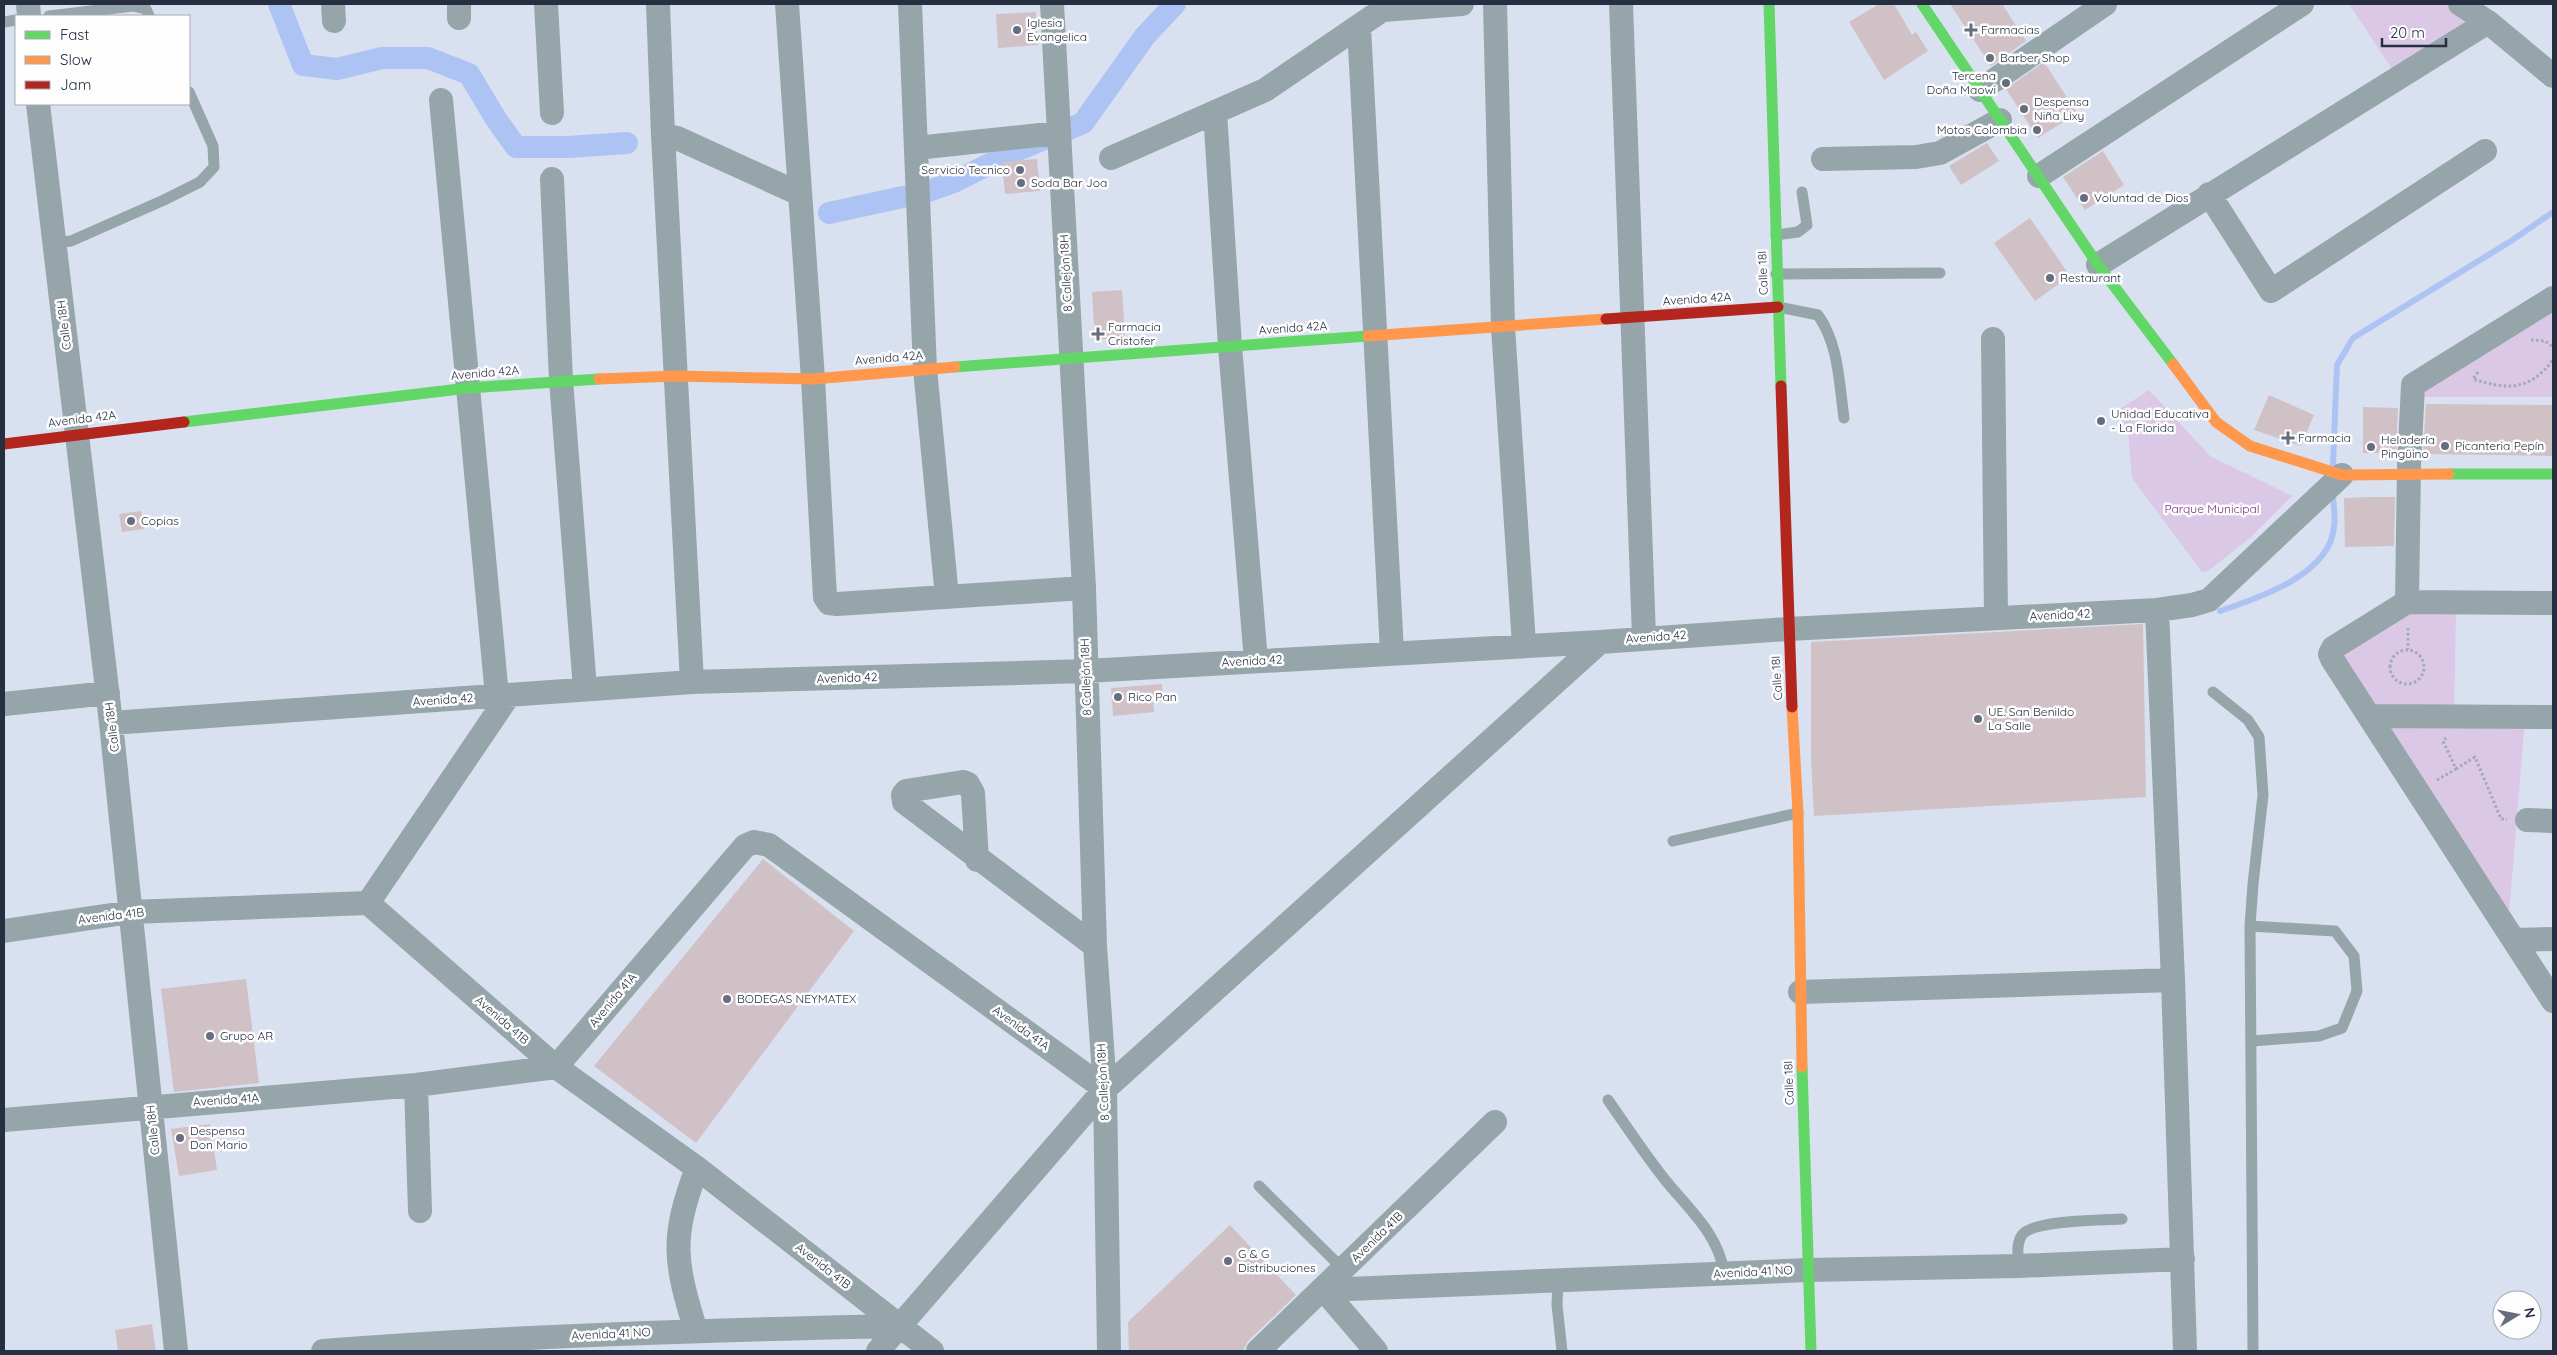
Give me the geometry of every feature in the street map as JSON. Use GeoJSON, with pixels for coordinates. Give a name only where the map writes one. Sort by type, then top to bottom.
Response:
{"type":"FeatureCollection","features":[{"type":"Feature","properties":{"kind":"street"},"geometry":{"type":"LineString","coordinates":[[546,4],[552,113]]}},
{"type":"Feature","properties":{"kind":"street"},"geometry":{"type":"LineString","coordinates":[[658,4],[663,135],[678,376],[692,682]]}},
{"type":"Feature","properties":{"kind":"street"},"geometry":{"type":"LineString","coordinates":[[787,4],[813,378],[825,597],[829,602],[837,604],[1084,588]]}},
{"type":"Feature","properties":{"kind":"street"},"geometry":{"type":"LineString","coordinates":[[910,4],[925,369],[947,597]]}},
{"type":"Feature","properties":{"kind":"street","name":"8 Callejón 18H"},"geometry":{"type":"LineString","coordinates":[[1052,4],[1084,588],[1095,946],[1105,1089],[1109,1351]]}},
{"type":"Feature","properties":{"kind":"street"},"geometry":{"type":"LineString","coordinates":[[1111,158],[1265,90],[1358,27],[1384,6],[1462,4]]}},
{"type":"Feature","properties":{"kind":"street"},"geometry":{"type":"LineString","coordinates":[[1495,4],[1503,327],[1524,644]]}},
{"type":"Feature","properties":{"kind":"street"},"geometry":{"type":"LineString","coordinates":[[1621,4],[1644,637]]}},
{"type":"Feature","properties":{"kind":"street","name":"Calle 18I"},"geometry":{"type":"LineString","coordinates":[[1769,4],[1788,629],[1798,813],[1800,992],[1811,1351]]}},
{"type":"Feature","properties":{"kind":"street"},"geometry":{"type":"LineString","coordinates":[[1922,4],[2098,265],[2216,422],[2250,446],[2342,476],[2553,474]]}},
{"type":"Feature","properties":{"kind":"street"},"geometry":{"type":"LineString","coordinates":[[1980,90],[2105,4]]}},
{"type":"Feature","properties":{"kind":"street"},"geometry":{"type":"LineString","coordinates":[[2039,176],[2302,4]]}},
{"type":"Feature","properties":{"kind":"street"},"geometry":{"type":"LineString","coordinates":[[2460,4],[2488,22],[2553,76]]}},
{"type":"Feature","properties":{"kind":"street"},"geometry":{"type":"LineString","coordinates":[[2098,265],[2208,194],[2488,22]]}},
{"type":"Feature","properties":{"kind":"street"},"geometry":{"type":"LineString","coordinates":[[1358,27],[1392,652]]}},
{"type":"Feature","properties":{"kind":"street"},"geometry":{"type":"LineString","coordinates":[[368,903],[503,696],[468,388],[441,100]]}},
{"type":"Feature","properties":{"kind":"street","name":"Calle 18H"},"geometry":{"type":"LineString","coordinates":[[38,105],[108,692],[176,1351]]}},
{"type":"Feature","properties":{"kind":"street"},"geometry":{"type":"LineString","coordinates":[[1215,112],[1230,346],[1256,661]]}},
{"type":"Feature","properties":{"kind":"street"},"geometry":{"type":"LineString","coordinates":[[1823,159],[1916,156],[1940,153],[2000,120]]}},
{"type":"Feature","properties":{"kind":"street"},"geometry":{"type":"LineString","coordinates":[[916,148],[1059,133]]}},
{"type":"Feature","properties":{"kind":"street"},"geometry":{"type":"LineString","coordinates":[[663,135],[677,138],[800,194]]}},
{"type":"Feature","properties":{"kind":"street"},"geometry":{"type":"LineString","coordinates":[[2208,194],[2270,290],[2273,291],[2485,151]]}},
{"type":"Feature","properties":{"kind":"street"},"geometry":{"type":"LineString","coordinates":[[552,178],[561,380],[585,689]]}},
{"type":"Feature","properties":{"kind":"street"},"geometry":{"type":"LineString","coordinates":[[2407,602],[2408,476],[2413,385],[2553,298]]}},
{"type":"Feature","properties":{"kind":"street","name":"Avenida 42A"},"geometry":{"type":"LineString","coordinates":[[4,444],[77,433],[468,388],[561,380],[678,376],[813,378],[1070,357],[1778,307]]}},
{"type":"Feature","properties":{"kind":"street"},"geometry":{"type":"LineString","coordinates":[[1993,339],[1996,618]]}},
{"type":"Feature","properties":{"kind":"street","name":"Avenida 42"},"geometry":{"type":"LineString","coordinates":[[111,723],[692,682],[1086,671],[1524,644],[1600,642],[1644,637],[2157,610],[2192,605],[2208,600],[2342,476]]}},
{"type":"Feature","properties":{"kind":"street"},"geometry":{"type":"LineString","coordinates":[[2553,603],[2407,602],[2333,648],[2330,654],[2553,1001]]}},
{"type":"Feature","properties":{"kind":"street"},"geometry":{"type":"LineString","coordinates":[[2157,610],[2174,980],[2185,1351]]}},
{"type":"Feature","properties":{"kind":"street"},"geometry":{"type":"LineString","coordinates":[[878,1351],[1105,1089],[1600,642]]}},
{"type":"Feature","properties":{"kind":"street"},"geometry":{"type":"LineString","coordinates":[[4,704],[108,692]]}},
{"type":"Feature","properties":{"kind":"street"},"geometry":{"type":"LineString","coordinates":[[2371,716],[2553,717]]}},
{"type":"Feature","properties":{"kind":"street"},"geometry":{"type":"LineString","coordinates":[[2527,820],[2553,821]]}},
{"type":"Feature","properties":{"kind":"street","name":"Avenida 41A"},"geometry":{"type":"LineString","coordinates":[[4,1120],[151,1106],[416,1085],[556,1067],[745,846],[754,842],[769,844],[1105,1089]]}},
{"type":"Feature","properties":{"kind":"street"},"geometry":{"type":"LineString","coordinates":[[977,860],[1095,946]]}},
{"type":"Feature","properties":{"kind":"street","name":"Avenida 41B"},"geometry":{"type":"LineString","coordinates":[[4,931],[131,912],[368,903],[556,1067],[697,1168],[932,1351]]}},
{"type":"Feature","properties":{"kind":"street"},"geometry":{"type":"LineString","coordinates":[[2514,940],[2553,939]]}},
{"type":"Feature","properties":{"kind":"street"},"geometry":{"type":"LineString","coordinates":[[1800,992],[2174,980]]}},
{"type":"Feature","properties":{"kind":"street"},"geometry":{"type":"LineString","coordinates":[[416,1085],[420,1211]]}},
{"type":"Feature","properties":{"kind":"street","name":"Avenida 41B"},"geometry":{"type":"LineString","coordinates":[[1258,1351],[1324,1290],[1495,1122]]}},
{"type":"Feature","properties":{"kind":"street"},"geometry":{"type":"LineString","coordinates":[[696,1330],[684,1288],[677,1244],[682,1214],[697,1168]]}},
{"type":"Feature","properties":{"kind":"street","name":"Avenida 41 NO"},"geometry":{"type":"LineString","coordinates":[[1324,1290],[1808,1270],[2019,1266],[2183,1259]]}},
{"type":"Feature","properties":{"kind":"street"},"geometry":{"type":"LineString","coordinates":[[1324,1290],[1376,1351]]}},
{"type":"Feature","properties":{"kind":"street","name":"Avenida 41 NO"},"geometry":{"type":"LineString","coordinates":[[323,1351],[431,1347],[696,1330],[899,1326]]}},
{"type":"Feature","properties":{"kind":"lane"},"geometry":{"type":"LineString","coordinates":[[57,15],[133,6],[146,10],[148,15]]}},
{"type":"Feature","properties":{"kind":"lane"},"geometry":{"type":"LineString","coordinates":[[54,243],[70,240],[164,200],[200,182],[214,167],[213,146],[190,94]]}},
{"type":"Feature","properties":{"kind":"lane"},"geometry":{"type":"LineString","coordinates":[[1776,235],[1798,232],[1807,226],[1802,192]]}},
{"type":"Feature","properties":{"kind":"lane"},"geometry":{"type":"LineString","coordinates":[[1776,274],[1940,273]]}},
{"type":"Feature","properties":{"kind":"lane"},"geometry":{"type":"LineString","coordinates":[[1778,307],[1818,315],[1828,330],[1838,376],[1844,418]]}},
{"type":"Feature","properties":{"kind":"lane"},"geometry":{"type":"LineString","coordinates":[[2213,692],[2248,720],[2260,737],[2263,795],[2250,926],[2253,1351]]}},
{"type":"Feature","properties":{"kind":"lane"},"geometry":{"type":"LineString","coordinates":[[1673,841],[1798,813]]}},
{"type":"Feature","properties":{"kind":"lane"},"geometry":{"type":"LineString","coordinates":[[2250,926],[2335,931],[2354,956],[2358,991],[2342,1028],[2319,1036],[2252,1041]]}},
{"type":"Feature","properties":{"kind":"lane"},"geometry":{"type":"LineString","coordinates":[[1608,1100],[1640,1148],[1699,1219],[1722,1256],[1724,1274]]}},
{"type":"Feature","properties":{"kind":"lane"},"geometry":{"type":"LineString","coordinates":[[1258,1186],[1344,1270]]}},
{"type":"Feature","properties":{"kind":"lane"},"geometry":{"type":"LineString","coordinates":[[2019,1266],[2020,1240],[2023,1234],[2033,1228],[2082,1221],[2122,1219]]}},
{"type":"Feature","properties":{"kind":"lane"},"geometry":{"type":"LineString","coordinates":[[1558,1280],[1557,1305],[1562,1351]]}},
{"type":"Feature","properties":{"kind":"path"},"geometry":{"type":"LineString","coordinates":[[2525,340],[2545,342],[2553,347]]}},
{"type":"Feature","properties":{"kind":"path"},"geometry":{"type":"LineString","coordinates":[[2484,364],[2473,379],[2504,388],[2533,380],[2553,360]]}},
{"type":"Feature","properties":{"kind":"path"},"geometry":{"type":"LineString","coordinates":[[2408,650],[2422,658],[2424,669],[2420,679],[2415,683],[2404,684],[2394,678],[2390,662],[2397,652],[2408,650]]}},
{"type":"Feature","properties":{"kind":"path"},"geometry":{"type":"LineString","coordinates":[[2456,769],[2443,741],[2467,716]]}},
{"type":"Feature","properties":{"kind":"path"},"geometry":{"type":"LineString","coordinates":[[2418,791],[2474,757],[2501,819],[2527,820]]}},
{"type":"Feature","properties":{"kind":"green space"},"geometry":{"type":"Polygon","coordinates":[[[2349,4],[2448,4],[2475,22],[2394,72],[2349,4]]]}},
{"type":"Feature","properties":{"kind":"green space"},"geometry":{"type":"Polygon","coordinates":[[[2553,303],[2553,397],[2414,397],[2553,303]]]}},
{"type":"Feature","properties":{"kind":"green space","name":"Parque Municipal"},"geometry":{"type":"Polygon","coordinates":[[[2149,390],[2210,456],[2292,496],[2250,538],[2208,571],[2202,572],[2132,478],[2128,431],[2117,411],[2149,390]]]}},
{"type":"Feature","properties":{"kind":"green space"},"geometry":{"type":"Polygon","coordinates":[[[2409,610],[2456,610],[2454,722],[2525,719],[2508,926],[2335,652],[2409,610]]]}},
{"type":"Feature","properties":{"kind":"building"},"geometry":{"type":"Polygon","coordinates":[[[1879,4],[1894,4],[1912,35],[1916,32],[1928,51],[1884,80],[1849,22],[1879,4]]]}},
{"type":"Feature","properties":{"kind":"building"},"geometry":{"type":"Polygon","coordinates":[[[1950,4],[2002,4],[2026,41],[1991,66],[1950,4]]]}},
{"type":"Feature","properties":{"kind":"building","name":"Iglesia Evangelica"},"geometry":{"type":"Polygon","coordinates":[[[1036,12],[1038,45],[998,48],[996,14],[1036,12]]]}},
{"type":"Feature","properties":{"kind":"building"},"geometry":{"type":"Polygon","coordinates":[[[2044,62],[2077,113],[2038,138],[2006,89],[2044,62]]]}},
{"type":"Feature","properties":{"kind":"building"},"geometry":{"type":"Polygon","coordinates":[[[1987,143],[1999,161],[1961,185],[1949,166],[1987,143]]]}},
{"type":"Feature","properties":{"kind":"building"},"geometry":{"type":"Polygon","coordinates":[[[2103,151],[2124,185],[2085,210],[2063,177],[2103,151]]]}},
{"type":"Feature","properties":{"kind":"building"},"geometry":{"type":"Polygon","coordinates":[[[1037,159],[1040,191],[1005,194],[1002,162],[1037,159]]]}},
{"type":"Feature","properties":{"kind":"building"},"geometry":{"type":"Polygon","coordinates":[[[2030,218],[2070,276],[2035,301],[1994,243],[2030,218]]]}},
{"type":"Feature","properties":{"kind":"building"},"geometry":{"type":"Polygon","coordinates":[[[1122,290],[1125,337],[1095,340],[1092,292],[1122,290]]]}},
{"type":"Feature","properties":{"kind":"building"},"geometry":{"type":"Polygon","coordinates":[[[2269,395],[2314,415],[2301,446],[2254,430],[2269,395]]]}},
{"type":"Feature","properties":{"kind":"building"},"geometry":{"type":"Polygon","coordinates":[[[2426,404],[2553,405],[2553,456],[2423,454],[2426,404]]]}},
{"type":"Feature","properties":{"kind":"building"},"geometry":{"type":"Polygon","coordinates":[[[2363,407],[2398,408],[2396,453],[2363,453],[2363,407]]]}},
{"type":"Feature","properties":{"kind":"building"},"geometry":{"type":"Polygon","coordinates":[[[2395,497],[2394,546],[2345,547],[2344,498],[2395,497]]]}},
{"type":"Feature","properties":{"kind":"building","name":"Copias"},"geometry":{"type":"Polygon","coordinates":[[[141,511],[144,529],[122,532],[119,514],[141,511]]]}},
{"type":"Feature","properties":{"kind":"building","name":"UE. San Benildo La Salle"},"geometry":{"type":"Polygon","coordinates":[[[2143,624],[2146,797],[1814,816],[1811,760],[1811,642],[2143,624]]]}},
{"type":"Feature","properties":{"kind":"building"},"geometry":{"type":"Polygon","coordinates":[[[1162,684],[1163,701],[1153,701],[1154,712],[1113,716],[1111,688],[1162,684]]]}},
{"type":"Feature","properties":{"kind":"building","name":"BODEGAS NEYMATEX"},"geometry":{"type":"Polygon","coordinates":[[[763,859],[854,931],[696,1143],[594,1066],[763,859]]]}},
{"type":"Feature","properties":{"kind":"building","name":"Grupo AR"},"geometry":{"type":"Polygon","coordinates":[[[246,979],[259,1083],[174,1092],[161,989],[246,979]]]}},
{"type":"Feature","properties":{"kind":"building"},"geometry":{"type":"Polygon","coordinates":[[[210,1124],[217,1170],[179,1176],[171,1129],[210,1124]]]}},
{"type":"Feature","properties":{"kind":"building","name":"G & G Distribuciones"},"geometry":{"type":"Polygon","coordinates":[[[1230,1225],[1296,1295],[1248,1341],[1243,1351],[1129,1351],[1128,1322],[1230,1225]]]}},
{"type":"Feature","properties":{"kind":"building"},"geometry":{"type":"Polygon","coordinates":[[[152,1324],[156,1351],[118,1351],[115,1330],[152,1324]]]}},
{"type":"Feature","properties":{"kind":"waterway"},"geometry":{"type":"LineString","coordinates":[[279,4],[303,65],[337,69],[382,58],[428,58],[469,74],[496,119],[516,147],[568,147],[627,143]]}},
{"type":"Feature","properties":{"kind":"waterway"},"geometry":{"type":"LineString","coordinates":[[829,213],[926,192],[954,182],[1015,151],[1083,123],[1145,36],[1175,4]]}},
{"type":"Feature","properties":{"kind":"waterway"},"geometry":{"type":"LineString","coordinates":[[2333,465],[2337,365],[2353,338],[2511,241],[2553,212]]}},
{"type":"Feature","properties":{"kind":"waterway"},"geometry":{"type":"LineString","coordinates":[[2220,611],[2253,599],[2290,582],[2320,559],[2330,544],[2334,527],[2333,493]]}},
{"type":"Feature","properties":{"kind":"traffic: fast"},"geometry":{"type":"LineString","coordinates":[[1769,4],[1781,386]]}},
{"type":"Feature","properties":{"kind":"traffic: fast"},"geometry":{"type":"LineString","coordinates":[[1922,4],[2098,265],[2173,364]]}},
{"type":"Feature","properties":{"kind":"traffic: fast"},"geometry":{"type":"LineString","coordinates":[[955,367],[1368,336]]}},
{"type":"Feature","properties":{"kind":"traffic: fast"},"geometry":{"type":"LineString","coordinates":[[184,422],[468,388],[599,379]]}},
{"type":"Feature","properties":{"kind":"traffic: fast"},"geometry":{"type":"LineString","coordinates":[[2449,474],[2553,474]]}},
{"type":"Feature","properties":{"kind":"traffic: fast"},"geometry":{"type":"LineString","coordinates":[[1802,1067],[1811,1351]]}},
{"type":"Feature","properties":{"kind":"traffic: slow"},"geometry":{"type":"LineString","coordinates":[[1368,336],[1606,319]]}},
{"type":"Feature","properties":{"kind":"traffic: slow"},"geometry":{"type":"LineString","coordinates":[[2173,364],[2216,422],[2250,446],[2342,475],[2449,474]]}},
{"type":"Feature","properties":{"kind":"traffic: slow"},"geometry":{"type":"LineString","coordinates":[[599,379],[677,376],[813,379],[955,367]]}},
{"type":"Feature","properties":{"kind":"traffic: slow"},"geometry":{"type":"LineString","coordinates":[[1792,707],[1798,813],[1802,1067]]}},
{"type":"Feature","properties":{"kind":"traffic: jam"},"geometry":{"type":"LineString","coordinates":[[1606,319],[1778,307]]}},
{"type":"Feature","properties":{"kind":"traffic: jam"},"geometry":{"type":"LineString","coordinates":[[1781,386],[1792,707]]}},
{"type":"Feature","properties":{"kind":"traffic: jam"},"geometry":{"type":"LineString","coordinates":[[4,444],[184,422]]}},
{"type":"Feature","properties":{"kind":"place","name":"Iglesia Evangelica"},"geometry":{"type":"Point","coordinates":[1017,30]}},
{"type":"Feature","properties":{"kind":"place","name":"Farmacias"},"geometry":{"type":"Point","coordinates":[1971,30]}},
{"type":"Feature","properties":{"kind":"place","name":"Barber Shop"},"geometry":{"type":"Point","coordinates":[1990,58]}},
{"type":"Feature","properties":{"kind":"place","name":"Tercena Doña Maowi"},"geometry":{"type":"Point","coordinates":[2006,83]}},
{"type":"Feature","properties":{"kind":"place","name":"Despensa Niña Lixy"},"geometry":{"type":"Point","coordinates":[2024,109]}},
{"type":"Feature","properties":{"kind":"place","name":"Motos Colombia"},"geometry":{"type":"Point","coordinates":[2037,130]}},
{"type":"Feature","properties":{"kind":"place","name":"Servicio Tecnico"},"geometry":{"type":"Point","coordinates":[1020,170]}},
{"type":"Feature","properties":{"kind":"place","name":"Soda Bar Joa"},"geometry":{"type":"Point","coordinates":[1021,183]}},
{"type":"Feature","properties":{"kind":"place","name":"Voluntad de Dios"},"geometry":{"type":"Point","coordinates":[2084,198]}},
{"type":"Feature","properties":{"kind":"place","name":"Restaurant"},"geometry":{"type":"Point","coordinates":[2050,278]}},
{"type":"Feature","properties":{"kind":"place","name":"Farmacia Cristofer"},"geometry":{"type":"Point","coordinates":[1098,334]}},
{"type":"Feature","properties":{"kind":"place","name":"Unidad Educativa - La Florida"},"geometry":{"type":"Point","coordinates":[2101,421]}},
{"type":"Feature","properties":{"kind":"place","name":"Farmacia"},"geometry":{"type":"Point","coordinates":[2288,438]}},
{"type":"Feature","properties":{"kind":"place","name":"Picanteria Pepín"},"geometry":{"type":"Point","coordinates":[2445,446]}},
{"type":"Feature","properties":{"kind":"place","name":"Heladería Pingüino"},"geometry":{"type":"Point","coordinates":[2371,447]}},
{"type":"Feature","properties":{"kind":"place","name":"Copias"},"geometry":{"type":"Point","coordinates":[131,521]}},
{"type":"Feature","properties":{"kind":"place","name":"Rico Pan"},"geometry":{"type":"Point","coordinates":[1118,697]}},
{"type":"Feature","properties":{"kind":"place","name":"UE. San Benildo La Salle"},"geometry":{"type":"Point","coordinates":[1978,719]}},
{"type":"Feature","properties":{"kind":"place","name":"BODEGAS NEYMATEX"},"geometry":{"type":"Point","coordinates":[727,999]}},
{"type":"Feature","properties":{"kind":"place","name":"Grupo AR"},"geometry":{"type":"Point","coordinates":[210,1036]}},
{"type":"Feature","properties":{"kind":"place","name":"Despensa Don Mario"},"geometry":{"type":"Point","coordinates":[180,1138]}},
{"type":"Feature","properties":{"kind":"place","name":"G & G Distribuciones"},"geometry":{"type":"Point","coordinates":[1228,1261]}}]}
